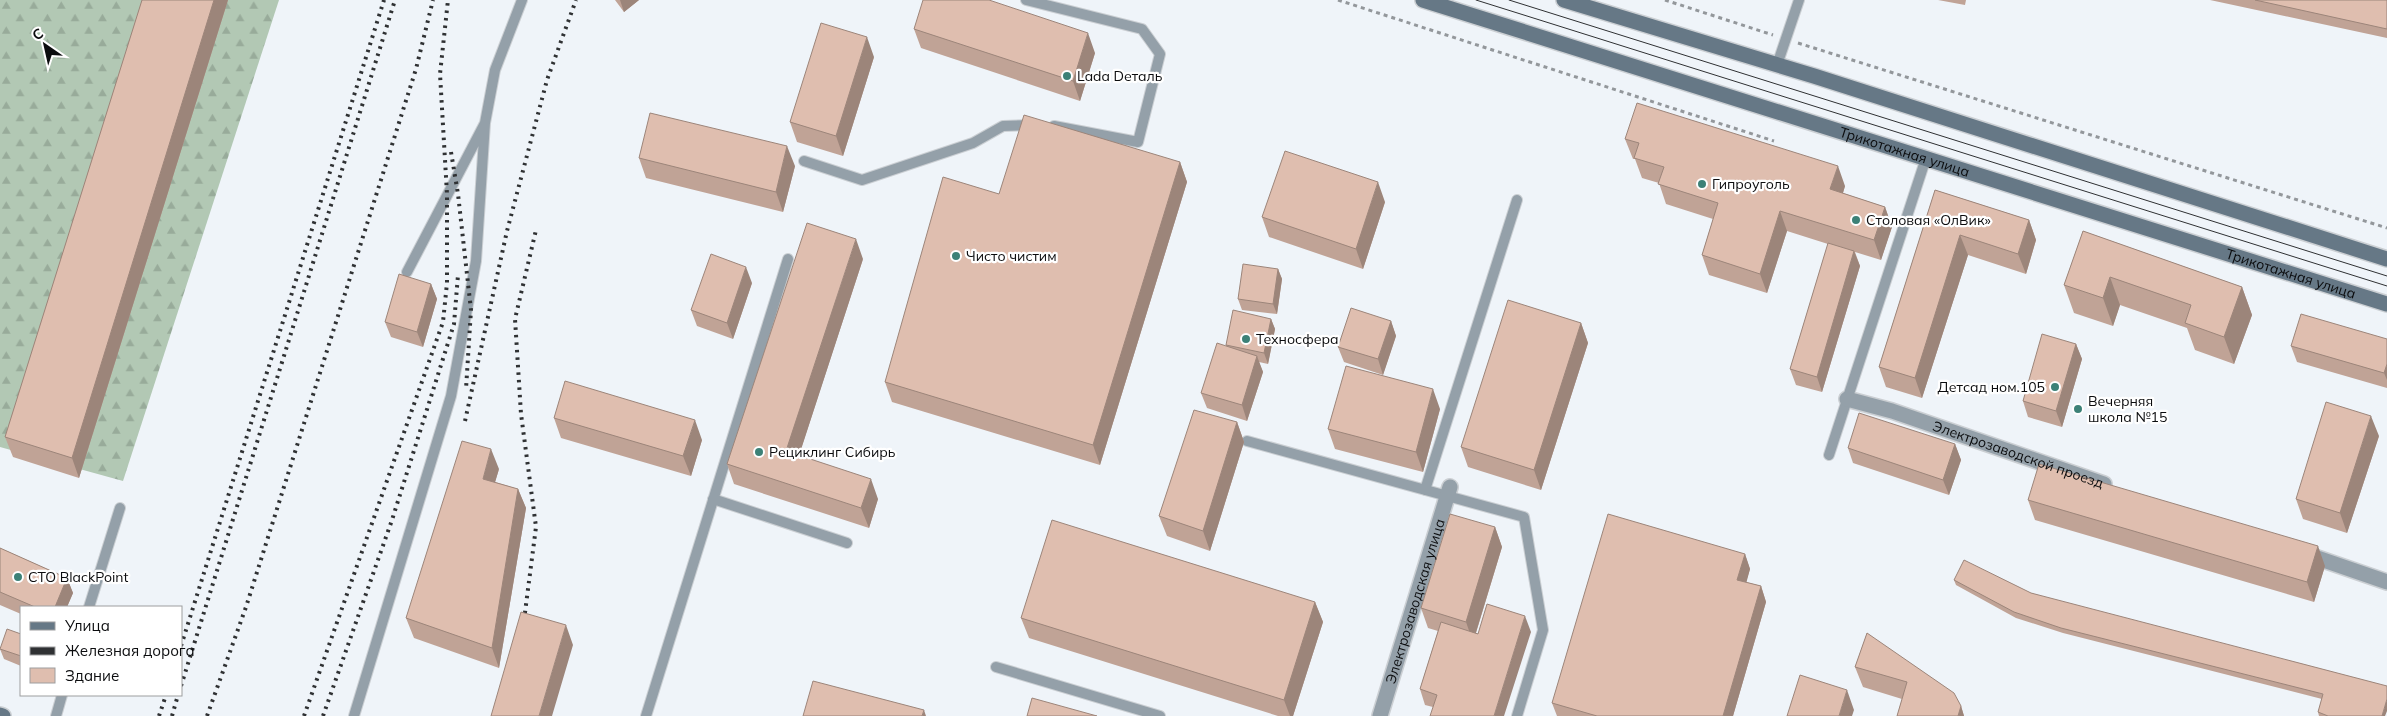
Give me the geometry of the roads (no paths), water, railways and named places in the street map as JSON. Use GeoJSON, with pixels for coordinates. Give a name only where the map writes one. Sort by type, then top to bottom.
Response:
{"type":"FeatureCollection","features":[{"type":"Feature","properties":{"kind":"main road","name":"Трикотажная улица"},"geometry":{"type":"LineString","coordinates":[[1423,0],[2387,304]]}},
{"type":"Feature","properties":{"kind":"main road"},"geometry":{"type":"LineString","coordinates":[[1564,0],[1777,65],[2387,258]]}},
{"type":"Feature","properties":{"kind":"street","name":"Электрозаводской проезд"},"geometry":{"type":"LineString","coordinates":[[1847,399],[1892,411],[2116,488]]}},
{"type":"Feature","properties":{"kind":"street","name":"Электрозаводская улица"},"geometry":{"type":"LineString","coordinates":[[1380,716],[1448,492]]}},
{"type":"Feature","properties":{"kind":"street"},"geometry":{"type":"LineString","coordinates":[[2284,546],[2387,582]]}},
{"type":"Feature","properties":{"kind":"lane"},"geometry":{"type":"LineString","coordinates":[[354,716],[451,396],[476,261],[485,123],[495,70],[522,0]]}},
{"type":"Feature","properties":{"kind":"lane"},"geometry":{"type":"LineString","coordinates":[[804,161],[862,180],[973,143],[1003,126],[1050,125],[1138,142],[1160,54],[1142,29],[1026,0]]}},
{"type":"Feature","properties":{"kind":"lane"},"geometry":{"type":"LineString","coordinates":[[1777,65],[1799,0]]}},
{"type":"Feature","properties":{"kind":"lane"},"geometry":{"type":"LineString","coordinates":[[406,272],[485,123]]}},
{"type":"Feature","properties":{"kind":"lane"},"geometry":{"type":"LineString","coordinates":[[1829,456],[1926,158]]}},
{"type":"Feature","properties":{"kind":"lane"},"geometry":{"type":"LineString","coordinates":[[1425,490],[1517,200]]}},
{"type":"Feature","properties":{"kind":"lane"},"geometry":{"type":"LineString","coordinates":[[646,716],[788,259]]}},
{"type":"Feature","properties":{"kind":"lane"},"geometry":{"type":"LineString","coordinates":[[1247,441],[1425,490],[1448,492],[1524,517],[1543,630],[1517,716]]}},
{"type":"Feature","properties":{"kind":"lane"},"geometry":{"type":"LineString","coordinates":[[713,500],[848,543]]}},
{"type":"Feature","properties":{"kind":"lane"},"geometry":{"type":"LineString","coordinates":[[89,606],[120,508]]}},
{"type":"Feature","properties":{"kind":"lane"},"geometry":{"type":"LineString","coordinates":[[996,667],[1160,716]]}},
{"type":"Feature","properties":{"kind":"lane"},"geometry":{"type":"LineString","coordinates":[[56,716],[62,696]]}},
{"type":"Feature","properties":{"kind":"tram line"},"geometry":{"type":"LineString","coordinates":[[1476,0],[2387,286]]}},
{"type":"Feature","properties":{"kind":"tram line"},"geometry":{"type":"LineString","coordinates":[[1509,0],[2387,276]]}},
{"type":"Feature","properties":{"kind":"railway"},"geometry":{"type":"LineString","coordinates":[[182,643],[384,0]]}},
{"type":"Feature","properties":{"kind":"railway"},"geometry":{"type":"LineString","coordinates":[[182,683],[395,0]]}},
{"type":"Feature","properties":{"kind":"railway"},"geometry":{"type":"LineString","coordinates":[[207,716],[246,607],[416,69],[433,0]]}},
{"type":"Feature","properties":{"kind":"railway"},"geometry":{"type":"LineString","coordinates":[[304,716],[443,322],[447,283],[447,194],[440,74],[448,0]]}},
{"type":"Feature","properties":{"kind":"railway"},"geometry":{"type":"LineString","coordinates":[[465,421],[507,231],[547,80],[576,0]]}},
{"type":"Feature","properties":{"kind":"railway"},"geometry":{"type":"LineString","coordinates":[[451,152],[458,194],[471,310],[466,389]]}},
{"type":"Feature","properties":{"kind":"railway"},"geometry":{"type":"LineString","coordinates":[[523,628],[536,527],[521,414],[515,319],[536,230]]}},
{"type":"Feature","properties":{"kind":"railway"},"geometry":{"type":"LineString","coordinates":[[323,716],[392,520],[454,324],[458,275]]}},
{"type":"Feature","properties":{"kind":"railway"},"geometry":{"type":"LineString","coordinates":[[159,716],[166,696]]}},
{"type":"Feature","properties":{"kind":"railway"},"geometry":{"type":"LineString","coordinates":[[172,716],[178,696]]}},
{"type":"Feature","properties":{"kind":"place","name":"Lada Dеталь"},"geometry":{"type":"Point","coordinates":[1067,76]}},
{"type":"Feature","properties":{"kind":"place","name":"Гипроуголь"},"geometry":{"type":"Point","coordinates":[1702,184]}},
{"type":"Feature","properties":{"kind":"place","name":"Столовая «ОлВик»"},"geometry":{"type":"Point","coordinates":[1856,220]}},
{"type":"Feature","properties":{"kind":"place","name":"Чисто чистим"},"geometry":{"type":"Point","coordinates":[956,256]}},
{"type":"Feature","properties":{"kind":"place","name":"Техносфера"},"geometry":{"type":"Point","coordinates":[1246,339]}},
{"type":"Feature","properties":{"kind":"place","name":"Детсад ном.105"},"geometry":{"type":"Point","coordinates":[2055,387]}},
{"type":"Feature","properties":{"kind":"place","name":"Вечерняя школа №15"},"geometry":{"type":"Point","coordinates":[2078,409]}},
{"type":"Feature","properties":{"kind":"place","name":"Рециклинг Сибирь"},"geometry":{"type":"Point","coordinates":[759,452]}},
{"type":"Feature","properties":{"kind":"place","name":"СТО BlackPoint"},"geometry":{"type":"Point","coordinates":[18,577]}}]}
